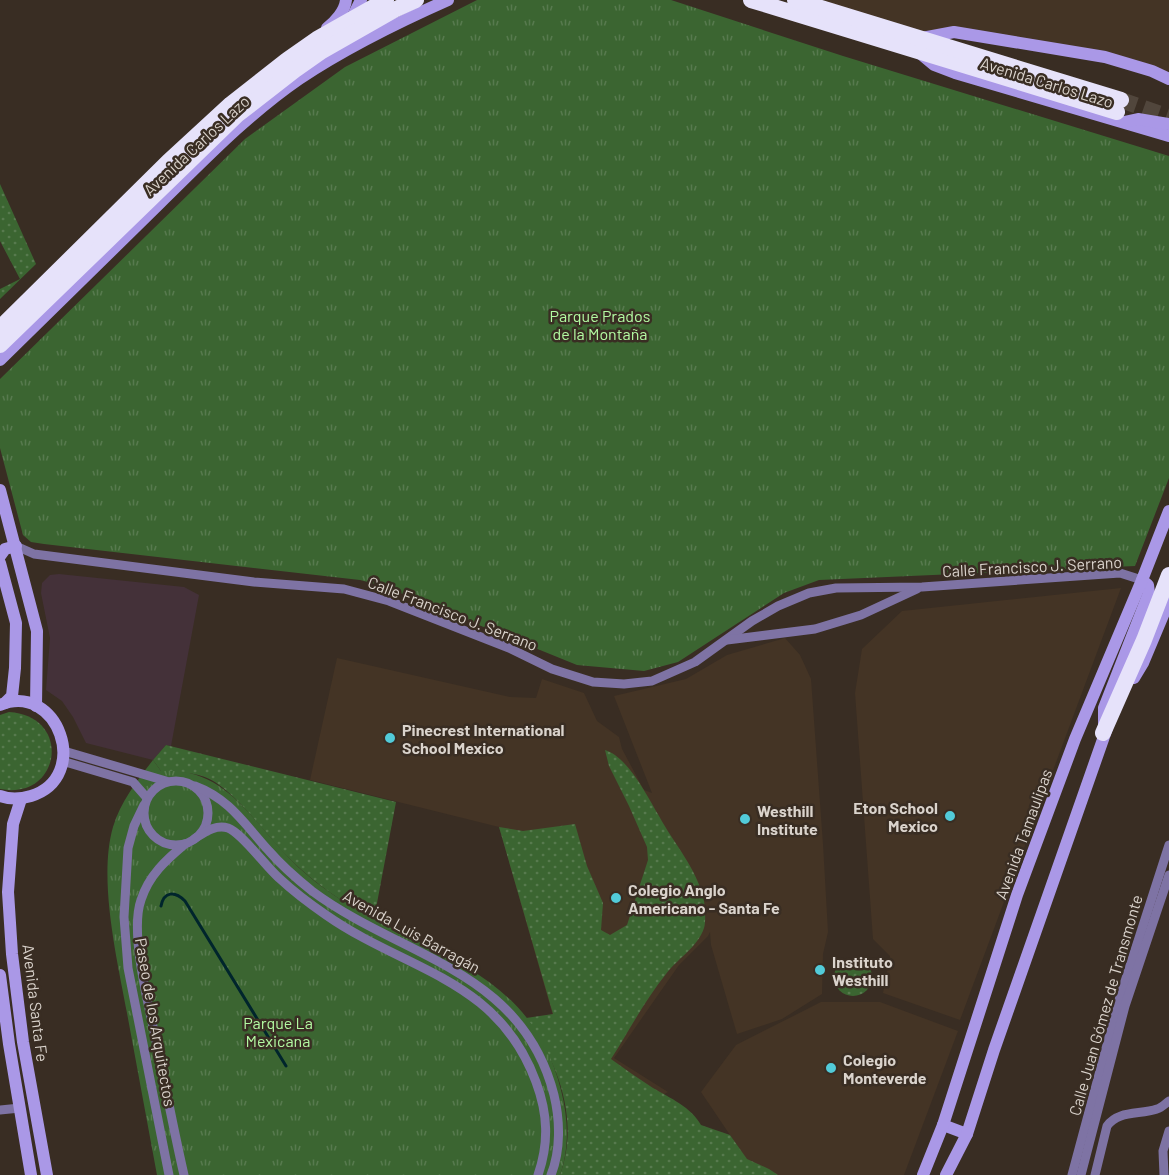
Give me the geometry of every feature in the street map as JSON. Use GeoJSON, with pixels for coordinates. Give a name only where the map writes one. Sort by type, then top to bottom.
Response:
{"type":"FeatureCollection","features":[{"type":"Feature","properties":{"kind":"highway","name":"Avenida Carlos Lazo"},"geometry":{"type":"LineString","coordinates":[[0,328],[168,162],[231,104],[317,39],[386,0]]}},
{"type":"Feature","properties":{"kind":"highway","name":"Avenida Carlos Lazo"},"geometry":{"type":"LineString","coordinates":[[2,353],[237,115],[322,51],[416,0]]}},
{"type":"Feature","properties":{"kind":"highway","name":"Avenida Carlos Lazo"},"geometry":{"type":"LineString","coordinates":[[751,0],[921,45]]}},
{"type":"Feature","properties":{"kind":"highway","name":"Avenida Carlos Lazo"},"geometry":{"type":"LineString","coordinates":[[795,0],[1119,111]]}},
{"type":"Feature","properties":{"kind":"highway"},"geometry":{"type":"LineString","coordinates":[[1103,733],[1144,640],[1169,575]]}},
{"type":"Feature","properties":{"kind":"street","name":"Avenida Carlos Lazo"},"geometry":{"type":"LineString","coordinates":[[0,322],[165,158],[227,100],[265,70],[334,23],[346,5],[346,0]]}},
{"type":"Feature","properties":{"kind":"street"},"geometry":{"type":"LineString","coordinates":[[354,45],[351,18],[361,0]]}},
{"type":"Feature","properties":{"kind":"street","name":"Avenida Carlos Lazo"},"geometry":{"type":"LineString","coordinates":[[2,353],[213,151],[259,110],[298,80],[354,45],[389,26],[448,0]]}},
{"type":"Feature","properties":{"kind":"street","name":"Avenida Carlos Lazo"},"geometry":{"type":"LineString","coordinates":[[1169,79],[1152,70],[1105,57],[954,32],[921,45],[933,65],[955,73],[1119,111],[1169,136]]}},
{"type":"Feature","properties":{"kind":"street"},"geometry":{"type":"LineString","coordinates":[[213,151],[227,100]]}},
{"type":"Feature","properties":{"kind":"street"},"geometry":{"type":"LineString","coordinates":[[1119,111],[1138,118],[1169,124]]}},
{"type":"Feature","properties":{"kind":"street"},"geometry":{"type":"LineString","coordinates":[[0,490],[37,631],[36,706]]}},
{"type":"Feature","properties":{"kind":"street","name":"Avenida Tamaulipas"},"geometry":{"type":"LineString","coordinates":[[923,1175],[943,1125],[1017,896],[1075,739],[1169,511]]}},
{"type":"Feature","properties":{"kind":"street"},"geometry":{"type":"LineString","coordinates":[[0,556],[5,549],[16,546]]}},
{"type":"Feature","properties":{"kind":"street","name":"Calle Francisco J. Serrano"},"geometry":{"type":"LineString","coordinates":[[16,546],[34,554],[254,582],[344,589],[389,601],[509,648],[552,669],[593,682],[624,684],[652,681],[695,662],[778,606],[809,593],[836,588],[922,587],[1120,573],[1142,580]]}},
{"type":"Feature","properties":{"kind":"street"},"geometry":{"type":"LineString","coordinates":[[0,563],[16,623],[12,696],[2,704]]}},
{"type":"Feature","properties":{"kind":"street"},"geometry":{"type":"LineString","coordinates":[[1103,733],[1104,708],[1149,593],[1148,585],[1142,580]]}},
{"type":"Feature","properties":{"kind":"street","name":"Calle Francisco J. Serrano"},"geometry":{"type":"LineString","coordinates":[[724,641],[814,629],[861,615],[922,587]]}},
{"type":"Feature","properties":{"kind":"street"},"geometry":{"type":"LineString","coordinates":[[946,1175],[968,1134],[994,1050],[1103,733],[1143,663],[1169,601]]}},
{"type":"Feature","properties":{"kind":"street"},"geometry":{"type":"LineString","coordinates":[[0,796],[21,799],[38,794],[57,776],[63,756],[62,734],[50,715],[24,702],[2,704]]}},
{"type":"Feature","properties":{"kind":"street"},"geometry":{"type":"LineString","coordinates":[[63,756],[166,781],[186,782],[195,786],[207,803],[208,813],[202,832],[185,844],[175,845],[156,839],[144,822],[145,801],[152,790],[166,781]]}},
{"type":"Feature","properties":{"kind":"street"},"geometry":{"type":"LineString","coordinates":[[63,756],[133,782],[145,801]]}},
{"type":"Feature","properties":{"kind":"street","name":"Avenida Luis Barragán"},"geometry":{"type":"LineString","coordinates":[[195,786],[223,800],[286,869],[312,891],[348,915],[461,974],[503,1005],[520,1025],[543,1063],[555,1100],[558,1116],[558,1143],[551,1175]]}},
{"type":"Feature","properties":{"kind":"street","name":"Avenida Santa Fe"},"geometry":{"type":"LineString","coordinates":[[21,799],[13,824],[8,892],[12,954],[23,1042],[47,1175]]}},
{"type":"Feature","properties":{"kind":"street","name":"Paseo de los Arquitectos"},"geometry":{"type":"LineString","coordinates":[[145,801],[134,826],[128,848],[124,917],[128,968],[169,1175]]}},
{"type":"Feature","properties":{"kind":"street","name":"Avenida Luis Barragán"},"geometry":{"type":"LineString","coordinates":[[195,839],[216,828],[222,827],[233,831],[279,878],[312,905],[342,925],[460,987],[486,1007],[505,1026],[529,1064],[542,1098],[547,1139],[538,1175]]}},
{"type":"Feature","properties":{"kind":"street","name":"Paseo de los Arquitectos"},"geometry":{"type":"LineString","coordinates":[[184,1175],[143,977],[138,912],[150,879],[163,862],[185,844]]}},
{"type":"Feature","properties":{"kind":"street","name":"Calle Juan Gómez de Transmonte"},"geometry":{"type":"LineString","coordinates":[[1072,1175],[1119,1000],[1169,845]]}},
{"type":"Feature","properties":{"kind":"street","name":"Calle Juan Gómez de Transmonte"},"geometry":{"type":"LineString","coordinates":[[1081,1175],[1125,1006],[1169,875]]}},
{"type":"Feature","properties":{"kind":"street"},"geometry":{"type":"LineString","coordinates":[[342,925],[348,915]]}},
{"type":"Feature","properties":{"kind":"street","name":"Avenida Santa Fe"},"geometry":{"type":"LineString","coordinates":[[0,975],[31,1175]]}},
{"type":"Feature","properties":{"kind":"street"},"geometry":{"type":"LineString","coordinates":[[1095,1175],[1107,1126],[1112,1119],[1158,1109],[1169,1101]]}},
{"type":"Feature","properties":{"kind":"street"},"geometry":{"type":"LineString","coordinates":[[0,1110],[20,1108]]}},
{"type":"Feature","properties":{"kind":"street"},"geometry":{"type":"LineString","coordinates":[[943,1125],[968,1134]]}},
{"type":"Feature","properties":{"kind":"street"},"geometry":{"type":"LineString","coordinates":[[160,1130],[173,1127]]}},
{"type":"Feature","properties":{"kind":"street"},"geometry":{"type":"LineString","coordinates":[[1164,1175],[1163,1151],[1169,1131]]}},
{"type":"Feature","properties":{"kind":"shaded area"},"geometry":{"type":"Polygon","coordinates":[[[819,0],[1169,0],[1169,77],[1116,62],[940,32],[938,37],[819,0]]]}},
{"type":"Feature","properties":{"kind":"shaded area"},"geometry":{"type":"Polygon","coordinates":[[[50,575],[184,587],[199,595],[171,746],[166,745],[153,760],[86,743],[62,701],[46,690],[50,638],[41,593],[42,583],[50,575]]]}},
{"type":"Feature","properties":{"kind":"shaded area","name":"Eton School Mexico"},"geometry":{"type":"Polygon","coordinates":[[[1121,588],[960,1020],[883,993],[890,956],[873,939],[855,693],[862,649],[902,611],[1121,588]]]}},
{"type":"Feature","properties":{"kind":"shaded area"},"geometry":{"type":"Polygon","coordinates":[[[785,638],[800,655],[811,679],[828,932],[823,954],[822,994],[782,1019],[737,1034],[711,945],[710,932],[679,965],[614,1058],[668,1092],[644,1105],[572,1083],[499,827],[310,780],[337,658],[510,697],[536,698],[542,679],[584,693],[597,721],[619,737],[622,749],[644,790],[652,793],[614,696],[686,679],[727,655],[785,638]]]}},
{"type":"Feature","properties":{"kind":"shaded area","name":"Colegio Monteverde"},"geometry":{"type":"Polygon","coordinates":[[[821,1002],[880,1002],[958,1031],[904,1175],[757,1175],[701,1092],[736,1045],[821,1002]]]}},
{"type":"Feature","properties":{"kind":"green space","name":"Parque Prados de la Montaña"},"geometry":{"type":"Polygon","coordinates":[[[477,0],[671,0],[843,56],[1169,156],[1169,478],[1135,566],[819,580],[784,593],[678,662],[644,671],[577,665],[383,586],[360,580],[31,542],[23,535],[0,448],[0,379],[245,139],[345,67],[477,0]]]}},
{"type":"Feature","properties":{"kind":"green space"},"geometry":{"type":"Polygon","coordinates":[[[0,184],[36,264],[0,299],[0,289],[20,279],[0,241],[0,184]]]}},
{"type":"Feature","properties":{"kind":"green space"},"geometry":{"type":"Polygon","coordinates":[[[9,712],[29,717],[43,727],[50,741],[51,756],[47,771],[36,783],[21,789],[0,789],[0,715],[9,712]]]}},
{"type":"Feature","properties":{"kind":"green space"},"geometry":{"type":"Polygon","coordinates":[[[166,745],[396,802],[374,919],[341,900],[301,869],[226,790],[202,776],[161,771],[153,760],[166,745]]]}},
{"type":"Feature","properties":{"kind":"green space"},"geometry":{"type":"Polygon","coordinates":[[[605,750],[621,760],[649,798],[696,878],[704,901],[705,914],[701,935],[658,984],[611,1059],[686,1108],[701,1125],[730,1135],[747,1159],[778,1175],[560,1175],[566,1154],[568,1133],[562,1092],[548,1053],[526,1018],[553,1014],[499,827],[523,831],[575,824],[587,866],[603,903],[601,930],[610,935],[627,925],[648,860],[647,847],[609,766],[605,750]]]}},
{"type":"Feature","properties":{"kind":"green space","name":"Parque La Mexicana"},"geometry":{"type":"Polygon","coordinates":[[[153,760],[161,771],[199,776],[214,783],[241,805],[288,857],[321,886],[356,909],[463,965],[495,987],[523,1013],[545,1047],[561,1090],[567,1132],[560,1175],[157,1175],[114,944],[107,870],[116,818],[130,792],[153,760]]]}},
{"type":"Feature","properties":{"kind":"green space"},"geometry":{"type":"Polygon","coordinates":[[[853,958],[866,964],[872,977],[866,990],[853,996],[840,990],[834,977],[840,964],[853,958]]]}},
{"type":"Feature","properties":{"kind":"waterway"},"geometry":{"type":"LineString","coordinates":[[161,906],[162,901],[170,894],[177,895],[185,901],[286,1066]]}},
{"type":"Feature","properties":{"kind":"tunnel"},"geometry":{"type":"LineString","coordinates":[[1121,100],[1169,117]]}},
{"type":"Feature","properties":{"kind":"place","name":"Pinecrest International School Mexico"},"geometry":{"type":"Point","coordinates":[390,738]}},
{"type":"Feature","properties":{"kind":"place","name":"Eton School Mexico"},"geometry":{"type":"Point","coordinates":[950,816]}},
{"type":"Feature","properties":{"kind":"place","name":"Westhill Institute"},"geometry":{"type":"Point","coordinates":[745,819]}},
{"type":"Feature","properties":{"kind":"place","name":"Colegio Anglo Americano - Santa Fe"},"geometry":{"type":"Point","coordinates":[616,898]}},
{"type":"Feature","properties":{"kind":"place","name":"Instituto Westhill"},"geometry":{"type":"Point","coordinates":[820,970]}},
{"type":"Feature","properties":{"kind":"place","name":"Colegio Monteverde"},"geometry":{"type":"Point","coordinates":[831,1068]}}]}
